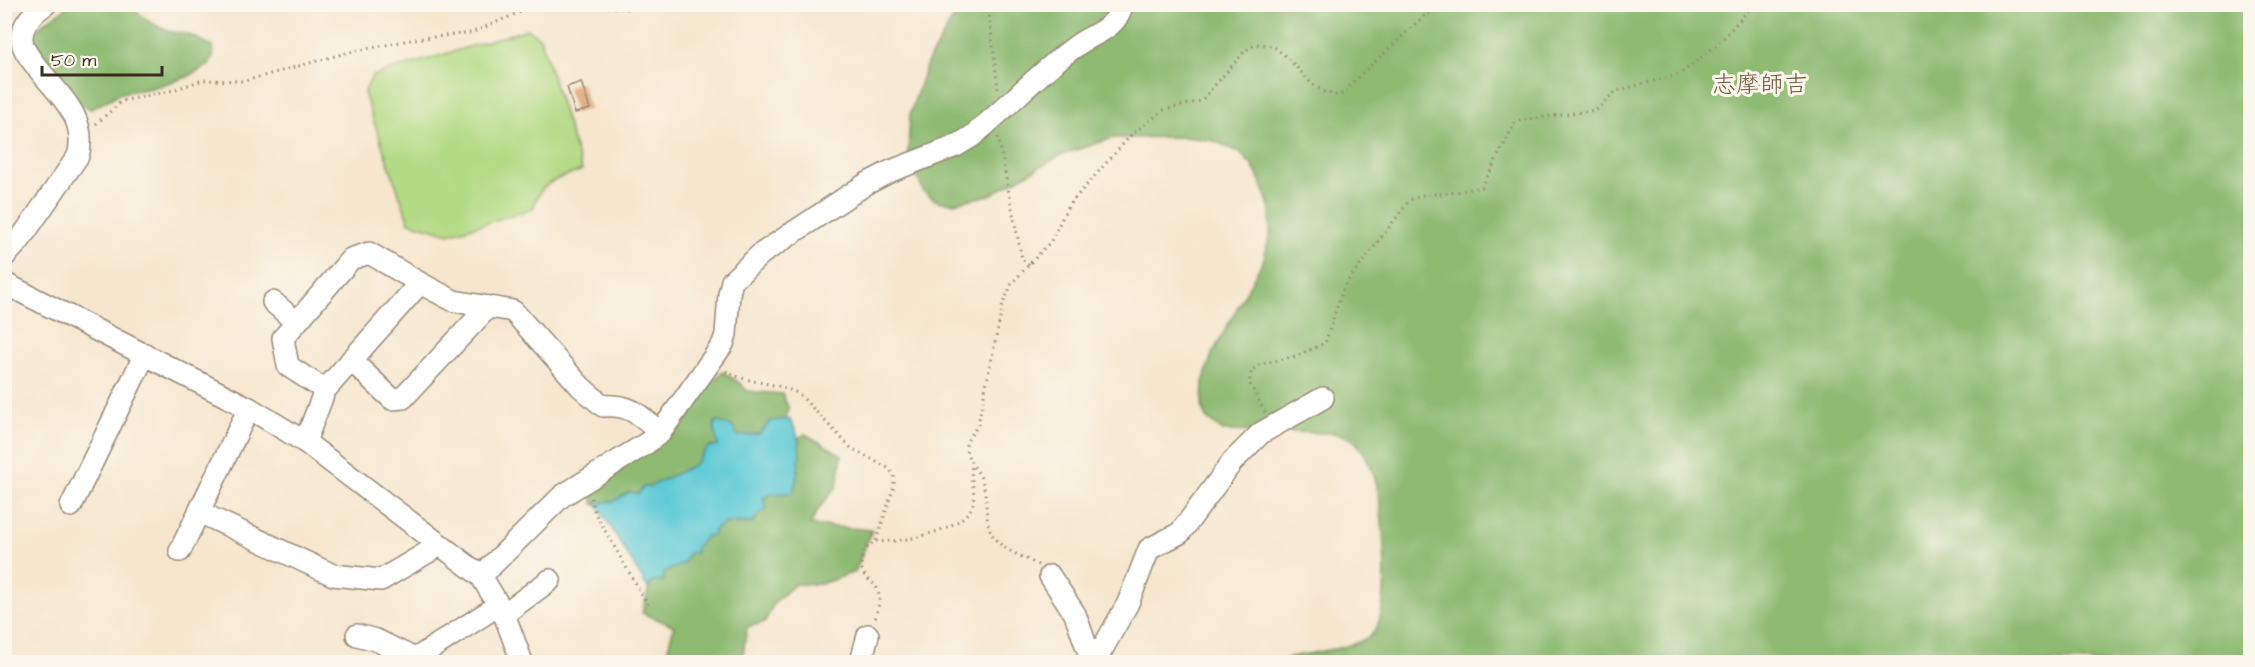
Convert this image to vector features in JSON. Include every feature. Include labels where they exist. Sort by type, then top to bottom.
[{"type":"street","points":[[4,257],[19,240],[78,156],[82,141],[67,102],[24,48],[22,30],[33,13],[46,4]]},
{"type":"street","points":[[481,576],[562,496],[660,433],[723,344],[732,280],[761,254],[866,184],[891,171],[956,146],[999,113],[1076,45],[1107,28],[1121,12],[1122,4]]},
{"type":"street","points":[[325,390],[288,366],[283,338],[351,259],[369,253],[454,301],[513,311],[581,387],[603,406],[620,405],[634,410],[660,433]]},
{"type":"street","points":[[4,283],[249,408],[305,442],[481,576],[501,609],[522,663]]},
{"type":"street","points":[[305,442],[325,390],[420,283]]},
{"type":"street","points":[[273,302],[296,322]]},
{"type":"street","points":[[351,360],[392,399],[403,398],[488,307]]},
{"type":"street","points":[[71,506],[145,354]]},
{"type":"street","points":[[1094,663],[1128,603],[1149,549],[1179,533],[1233,461],[1261,433],[1323,398]]},
{"type":"street","points":[[180,551],[249,408]]},
{"type":"street","points":[[199,512],[333,575],[381,580],[440,545]]},
{"type":"street","points":[[1050,576],[1075,614],[1094,663]]},
{"type":"street","points":[[357,635],[376,640],[416,659],[550,580]]},
{"type":"street","points":[[861,663],[868,635]]},
{"type":"path","points":[[82,141],[97,123],[122,102],[167,92],[203,80],[244,81],[346,53],[415,39],[471,33],[539,4]]},
{"type":"path","points":[[584,4],[625,9],[662,4]]},
{"type":"path","points":[[988,4],[999,113],[1022,259],[1029,265]]},
{"type":"path","points":[[1050,576],[1041,566],[998,542],[990,530],[980,477],[972,465],[966,447],[967,440],[978,424],[1003,304],[1012,283],[1052,241],[1068,206],[1132,134],[1164,110],[1201,101],[1246,50],[1256,44],[1273,46],[1288,58],[1312,84],[1324,92],[1334,95],[1343,94],[1424,16],[1452,4]]},
{"type":"path","points":[[1273,427],[1249,382],[1252,370],[1262,364],[1296,356],[1325,343],[1344,286],[1410,200],[1423,195],[1451,194],[1482,187],[1516,121],[1596,110],[1616,91],[1680,74],[1718,44],[1754,4]]},
{"type":"path","points":[[711,362],[733,375],[791,390],[800,395],[851,448],[888,468],[894,475],[894,486],[876,541]]},
{"type":"path","points":[[868,635],[874,622],[879,594],[876,585],[864,576],[861,554],[868,545],[876,541],[888,543],[906,540],[950,526],[967,515],[973,504],[974,490],[970,472],[972,465]]},
{"type":"path","points":[[586,481],[595,513],[648,605]]},
{"type":"green space","points":[[70,5],[128,5],[151,23],[168,31],[190,35],[213,47],[213,57],[209,65],[187,77],[152,88],[121,93],[91,109],[74,98],[57,78],[34,35],[41,25]]},
{"type":"green space","points":[[961,5],[2250,5],[2250,662],[1280,662],[1290,657],[1357,643],[1373,633],[1383,602],[1385,557],[1381,511],[1375,478],[1366,456],[1356,442],[1334,433],[1223,431],[1206,418],[1202,406],[1203,383],[1212,354],[1264,259],[1270,234],[1270,211],[1264,189],[1252,165],[1240,153],[1215,141],[1185,137],[1113,138],[1061,155],[990,195],[953,203],[937,201],[923,191],[908,154],[910,114],[927,63]]},
{"type":"green space","points":[[528,29],[540,38],[582,170],[550,182],[540,192],[533,209],[449,234],[409,222],[364,93],[372,76]]},
{"type":"green space","points":[[723,372],[740,383],[747,391],[782,394],[788,407],[788,413],[781,425],[719,450],[669,484],[605,508],[593,504],[594,493],[601,482],[623,463],[673,434],[687,419],[709,386]]},
{"type":"green space","points":[[805,434],[842,455],[837,486],[820,507],[810,525],[872,530],[855,572],[821,584],[795,584],[774,603],[765,622],[747,627],[742,662],[666,662],[674,626],[642,613],[653,574],[790,443]]},
{"type":"water","points":[[789,419],[798,436],[800,455],[793,493],[772,494],[763,498],[767,509],[758,515],[753,523],[726,523],[714,530],[714,535],[707,536],[696,547],[696,553],[689,553],[684,563],[664,573],[663,581],[652,582],[648,588],[596,503],[614,501],[629,492],[638,494],[643,487],[651,486],[694,465],[708,447],[718,446],[714,427],[716,421],[733,427],[738,436],[759,434],[771,421]]},
{"type":"building","points":[[581,82],[590,109],[575,113],[567,87]]},
{"type":"district","name":"志摩師吉","points":[[1760,85]]}]
